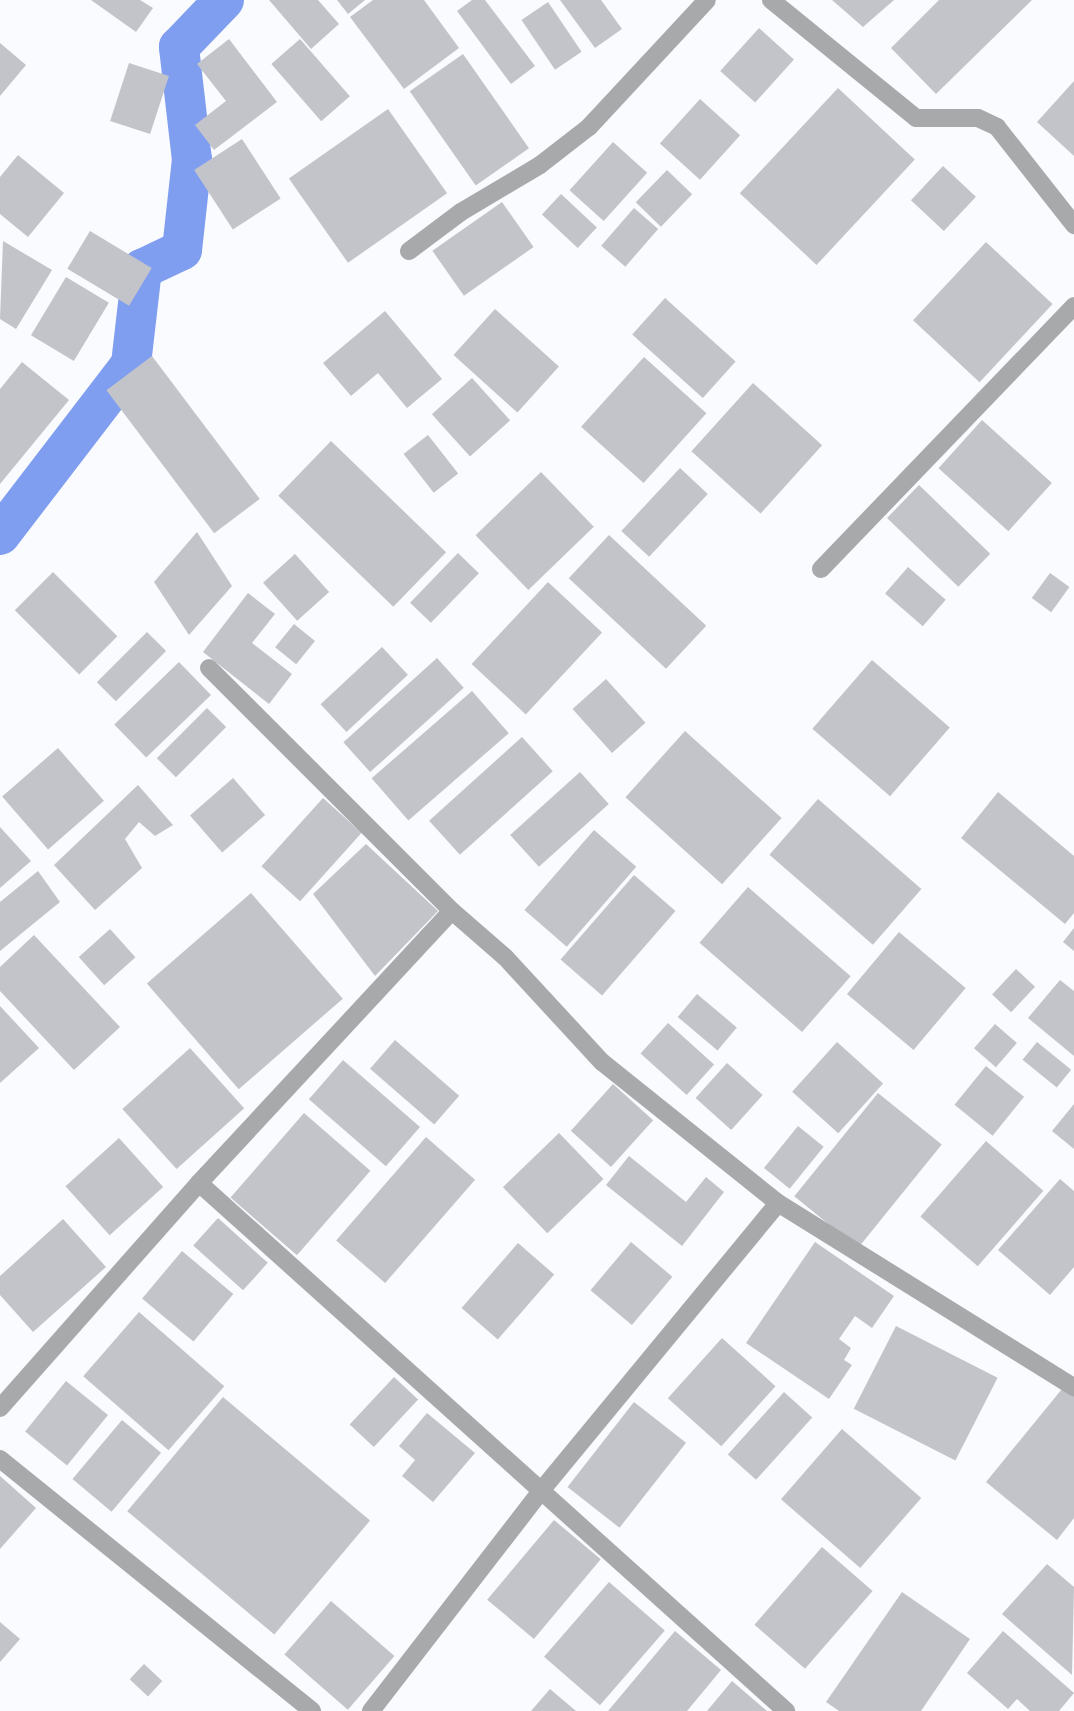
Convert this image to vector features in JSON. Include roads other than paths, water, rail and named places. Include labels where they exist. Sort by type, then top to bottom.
[{"type":"street","points":[[409,251],[461,212],[540,165],[589,127],[707,0]]},
{"type":"street","points":[[771,0],[916,118],[978,118],[998,127],[1074,225]]},
{"type":"street","points":[[821,569],[1074,306]]},
{"type":"street","points":[[209,668],[452,911],[505,957],[602,1062],[778,1203],[1074,1387]]},
{"type":"street","points":[[0,1408],[199,1183],[452,911]]},
{"type":"street","points":[[199,1183],[786,1711]]},
{"type":"street","points":[[371,1711],[540,1492],[778,1203]]},
{"type":"street","points":[[0,1459],[312,1711]]},
{"type":"waterway","points":[[0,535],[131,364],[142,269],[182,250],[192,160],[179,47],[224,0]]}]
